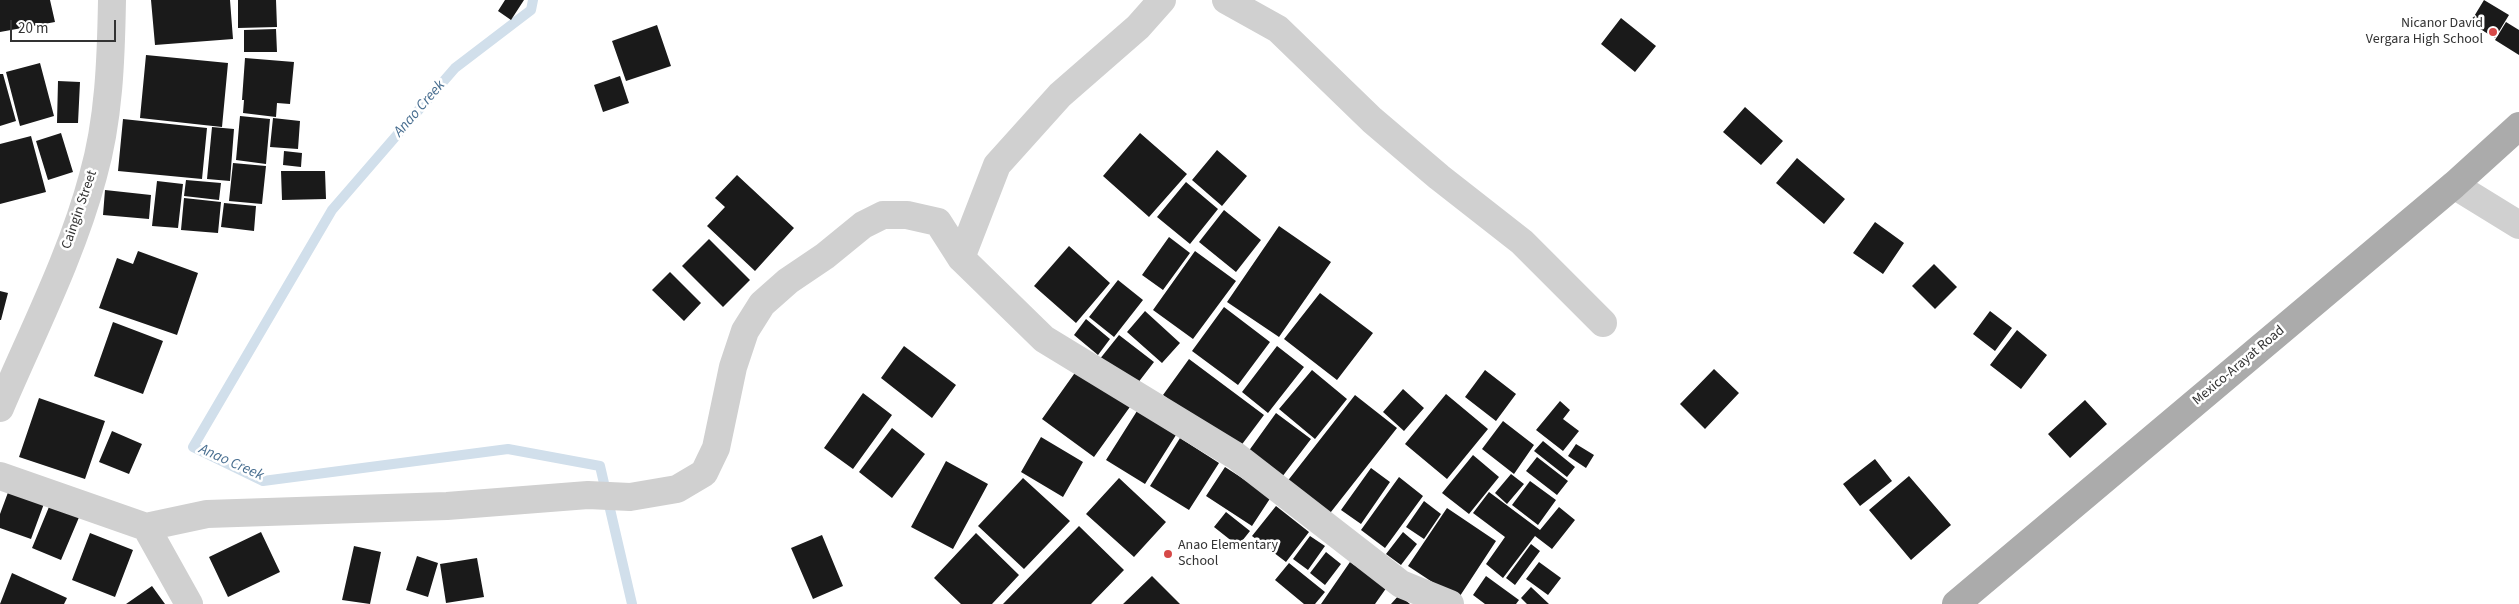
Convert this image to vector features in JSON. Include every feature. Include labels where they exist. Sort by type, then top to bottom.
[{"type":"main road","name":"Mexico-Arayat Road","points":[[1956,604],[2454,185],[2519,126]]},
{"type":"street","name":"Caingin Street","points":[[0,408],[75,231],[93,177],[104,128],[112,0]]},
{"type":"street","points":[[960,258],[997,165],[1060,95],[1138,27],[1162,0]]},
{"type":"street","points":[[1226,0],[1278,29],[1372,120],[1439,177],[1522,242],[1603,323]]},
{"type":"street","points":[[2454,185],[2519,225]]},
{"type":"street","points":[[0,476],[146,527],[207,514],[447,506],[588,495],[630,497],[678,489],[704,473],[716,448],[733,367],[745,331],[762,304],[788,281],[825,256],[863,225],[883,215],[907,216],[938,222],[960,258],[1044,339],[1236,456],[1401,584],[1450,604]]},
{"type":"street","points":[[146,527],[189,604]]},
{"type":"building","points":[[0,0],[50,0],[55,22],[0,32]]},
{"type":"building","points":[[151,0],[230,0],[233,39],[155,45]]},
{"type":"building","points":[[238,0],[276,0],[277,27],[238,28]]},
{"type":"building","points":[[505,0],[524,0],[511,20],[498,11]]},
{"type":"building","points":[[2484,0],[2509,15],[2495,38],[2470,23]]},
{"type":"building","points":[[1621,18],[1656,46],[1635,72],[1601,44]]},
{"type":"building","points":[[2506,22],[2519,30],[2519,55],[2495,40]]},
{"type":"building","points":[[657,25],[671,66],[626,81],[612,41]]},
{"type":"building","points":[[276,29],[277,52],[244,52],[244,30]]},
{"type":"building","points":[[146,55],[228,63],[222,127],[140,118]]},
{"type":"building","points":[[245,58],[294,62],[290,104],[277,103],[276,117],[243,113]]},
{"type":"building","points":[[40,63],[54,116],[20,126],[6,72]]},
{"type":"building","points":[[0,74],[3,74],[16,121],[0,126]]},
{"type":"building","points":[[620,76],[629,103],[603,112],[594,85]]},
{"type":"building","points":[[58,81],[80,82],[78,123],[57,123]]},
{"type":"building","points":[[1745,107],[1783,141],[1761,165],[1723,132]]},
{"type":"building","points":[[240,116],[270,119],[266,164],[236,160]]},
{"type":"building","points":[[273,118],[300,121],[298,149],[270,147]]},
{"type":"building","points":[[123,119],[207,128],[202,179],[118,171]]},
{"type":"building","points":[[212,127],[234,129],[230,181],[207,179]]},
{"type":"building","points":[[61,133],[73,172],[48,180],[36,141]]},
{"type":"building","points":[[1140,133],[1187,174],[1149,217],[1103,176]]},
{"type":"building","points":[[31,136],[46,192],[0,204],[0,144]]},
{"type":"building","points":[[1217,150],[1247,176],[1222,206],[1192,180]]},
{"type":"building","points":[[284,151],[302,153],[301,167],[283,165]]},
{"type":"building","points":[[1797,158],[1845,199],[1824,224],[1776,183]]},
{"type":"building","points":[[233,163],[266,166],[262,204],[229,201]]},
{"type":"building","points":[[281,171],[325,171],[326,199],[282,200]]},
{"type":"building","points":[[737,175],[794,228],[755,271],[707,226],[725,207],[715,198]]},
{"type":"building","points":[[186,180],[221,183],[219,200],[184,196]]},
{"type":"building","points":[[157,181],[183,184],[178,228],[152,226]]},
{"type":"building","points":[[1186,182],[1218,209],[1190,244],[1157,217]]},
{"type":"building","points":[[105,190],[151,195],[149,219],[103,215]]},
{"type":"building","points":[[184,198],[221,202],[218,233],[181,230]]},
{"type":"building","points":[[224,203],[256,206],[254,231],[221,227]]},
{"type":"building","points":[[1224,210],[1261,240],[1236,272],[1199,242]]},
{"type":"building","points":[[1875,222],[1904,243],[1883,274],[1853,253]]},
{"type":"building","points":[[1279,226],[1331,262],[1279,337],[1227,302]]},
{"type":"building","points":[[1169,237],[1190,253],[1163,290],[1142,275]]},
{"type":"building","points":[[709,239],[750,280],[723,307],[682,266]]},
{"type":"building","points":[[1069,246],[1110,283],[1076,323],[1034,286]]},
{"type":"building","points":[[138,251],[198,273],[177,335],[99,308],[117,258],[133,264]]},
{"type":"building","points":[[1195,251],[1236,281],[1193,339],[1153,310]]},
{"type":"building","points":[[1934,264],[1957,287],[1935,309],[1912,286]]},
{"type":"building","points":[[670,272],[701,303],[684,321],[652,290]]},
{"type":"building","points":[[1118,280],[1143,300],[1114,337],[1089,317]]},
{"type":"building","points":[[0,291],[8,293],[1,320],[0,320]]},
{"type":"building","points":[[1320,293],[1373,333],[1337,380],[1284,339]]},
{"type":"building","points":[[1224,307],[1270,342],[1238,385],[1192,351]]},
{"type":"building","points":[[1145,311],[1180,343],[1162,363],[1127,332]]},
{"type":"building","points":[[1990,311],[2012,328],[1995,351],[1973,334]]},
{"type":"building","points":[[1086,319],[1110,339],[1098,355],[1074,335]]},
{"type":"building","points":[[113,322],[163,341],[143,394],[94,376]]},
{"type":"building","points":[[2017,330],[2047,355],[2021,389],[1990,365]]},
{"type":"building","points":[[1119,335],[1154,362],[1134,388],[1099,360]]},
{"type":"building","points":[[904,346],[956,385],[932,418],[881,378]]},
{"type":"building","points":[[1277,346],[1304,367],[1268,413],[1242,392]]},
{"type":"building","points":[[1189,359],[1264,415],[1237,451],[1163,395]]},
{"type":"building","points":[[1079,367],[1132,404],[1094,457],[1042,419]]},
{"type":"building","points":[[1714,369],[1739,393],[1705,429],[1680,404]]},
{"type":"building","points":[[1312,370],[1347,399],[1315,439],[1279,409]]},
{"type":"building","points":[[1485,370],[1516,394],[1496,421],[1465,397]]},
{"type":"building","points":[[1403,389],[1424,408],[1404,431],[1383,412]]},
{"type":"building","points":[[863,393],[892,415],[853,469],[824,448]]},
{"type":"building","points":[[1446,394],[1488,429],[1447,479],[1405,444]]},
{"type":"building","points":[[1355,395],[1397,428],[1327,517],[1286,483]]},
{"type":"building","points":[[39,398],[105,421],[85,479],[19,457]]},
{"type":"building","points":[[2085,400],[2107,424],[2070,458],[2048,434]]},
{"type":"building","points":[[1560,401],[1570,410],[1563,419],[1579,431],[1563,451],[1536,430]]},
{"type":"building","points":[[1137,411],[1176,435],[1145,484],[1106,460]]},
{"type":"building","points":[[1276,413],[1311,439],[1282,477],[1248,452]]},
{"type":"building","points":[[1503,421],[1534,445],[1514,474],[1482,449]]},
{"type":"building","points":[[892,428],[925,454],[892,498],[859,472]]},
{"type":"building","points":[[112,431],[142,444],[129,474],[99,462]]},
{"type":"building","points":[[1041,437],[1083,462],[1063,497],[1021,472]]},
{"type":"building","points":[[1180,438],[1219,463],[1189,510],[1150,486]]},
{"type":"building","points":[[1543,441],[1575,467],[1567,477],[1534,451]]},
{"type":"building","points":[[1576,444],[1594,455],[1586,468],[1568,456]]},
{"type":"building","points":[[1473,455],[1499,477],[1469,514],[1442,493]]},
{"type":"building","points":[[1537,457],[1568,481],[1557,495],[1526,471]]},
{"type":"building","points":[[1875,459],[1892,481],[1860,506],[1843,484]]},
{"type":"building","points":[[946,461],[988,484],[953,549],[911,527]]},
{"type":"building","points":[[1225,467],[1271,497],[1252,526],[1206,496]]},
{"type":"building","points":[[1371,468],[1390,482],[1361,524],[1341,510]]},
{"type":"building","points":[[1511,474],[1524,484],[1507,504],[1495,493]]},
{"type":"building","points":[[1909,476],[1951,525],[1911,560],[1869,510]]},
{"type":"building","points":[[1399,477],[1423,496],[1385,548],[1361,530]]},
{"type":"building","points":[[1023,478],[1070,521],[1024,569],[978,526]]},
{"type":"building","points":[[1119,478],[1166,522],[1134,557],[1086,514]]},
{"type":"building","points":[[1530,481],[1556,500],[1538,525],[1512,505]]},
{"type":"building","points":[[10,487],[45,501],[31,539],[0,528],[0,514]]},
{"type":"building","points":[[1489,492],[1540,530],[1559,507],[1575,520],[1552,549],[1535,536],[1503,578],[1486,564],[1505,537],[1473,513]]},
{"type":"building","points":[[1424,501],[1441,514],[1424,539],[1406,527]]},
{"type":"building","points":[[51,502],[80,515],[61,560],[32,548]]},
{"type":"building","points":[[1276,506],[1309,532],[1286,562],[1252,536]]},
{"type":"building","points":[[1447,508],[1496,541],[1458,599],[1408,566]]},
{"type":"building","points":[[1226,512],[1250,531],[1238,546],[1214,527]]},
{"type":"building","points":[[1079,526],[1124,570],[1091,604],[1003,604]]},
{"type":"building","points":[[261,532],[280,572],[228,597],[209,557]]},
{"type":"building","points":[[1403,532],[1417,544],[1401,565],[1386,554]]},
{"type":"building","points":[[90,533],[133,550],[115,597],[72,580]]},
{"type":"building","points":[[976,533],[1019,575],[992,604],[961,604],[934,578]]},
{"type":"building","points":[[822,535],[843,586],[813,599],[791,548]]},
{"type":"building","points":[[1310,536],[1325,546],[1308,570],[1293,559]]},
{"type":"building","points":[[1531,544],[1540,551],[1515,585],[1506,578]]},
{"type":"building","points":[[354,546],[381,552],[370,604],[342,600]]},
{"type":"building","points":[[1326,552],[1341,564],[1325,585],[1310,573]]},
{"type":"building","points":[[417,556],[438,563],[428,597],[406,590]]},
{"type":"building","points":[[477,558],[484,597],[446,603],[440,564]]},
{"type":"building","points":[[1350,562],[1387,587],[1375,604],[1321,604]]},
{"type":"building","points":[[1539,562],[1561,578],[1548,595],[1526,579]]},
{"type":"building","points":[[1289,563],[1325,592],[1315,604],[1304,604],[1275,580]]},
{"type":"building","points":[[12,573],[67,598],[64,604],[0,604]]},
{"type":"building","points":[[1152,576],[1180,604],[1123,604]]},
{"type":"building","points":[[1486,576],[1519,600],[1516,604],[1485,604],[1473,595]]},
{"type":"building","points":[[152,586],[165,604],[126,604]]},
{"type":"building","points":[[1531,587],[1549,604],[1527,604],[1521,598]]},
{"type":"building","points":[[1399,595],[1410,604],[1391,604]]},
{"type":"waterway","name":"Anao Creek","points":[[533,0],[531,10],[455,68],[332,210],[193,447],[263,481],[508,449],[600,466],[632,604]]},
{"type":"place","name":"Nicanor David Vergara High School","points":[[2493,32]]},
{"type":"place","name":"Anao Elementary School","points":[[1168,554]]}]
